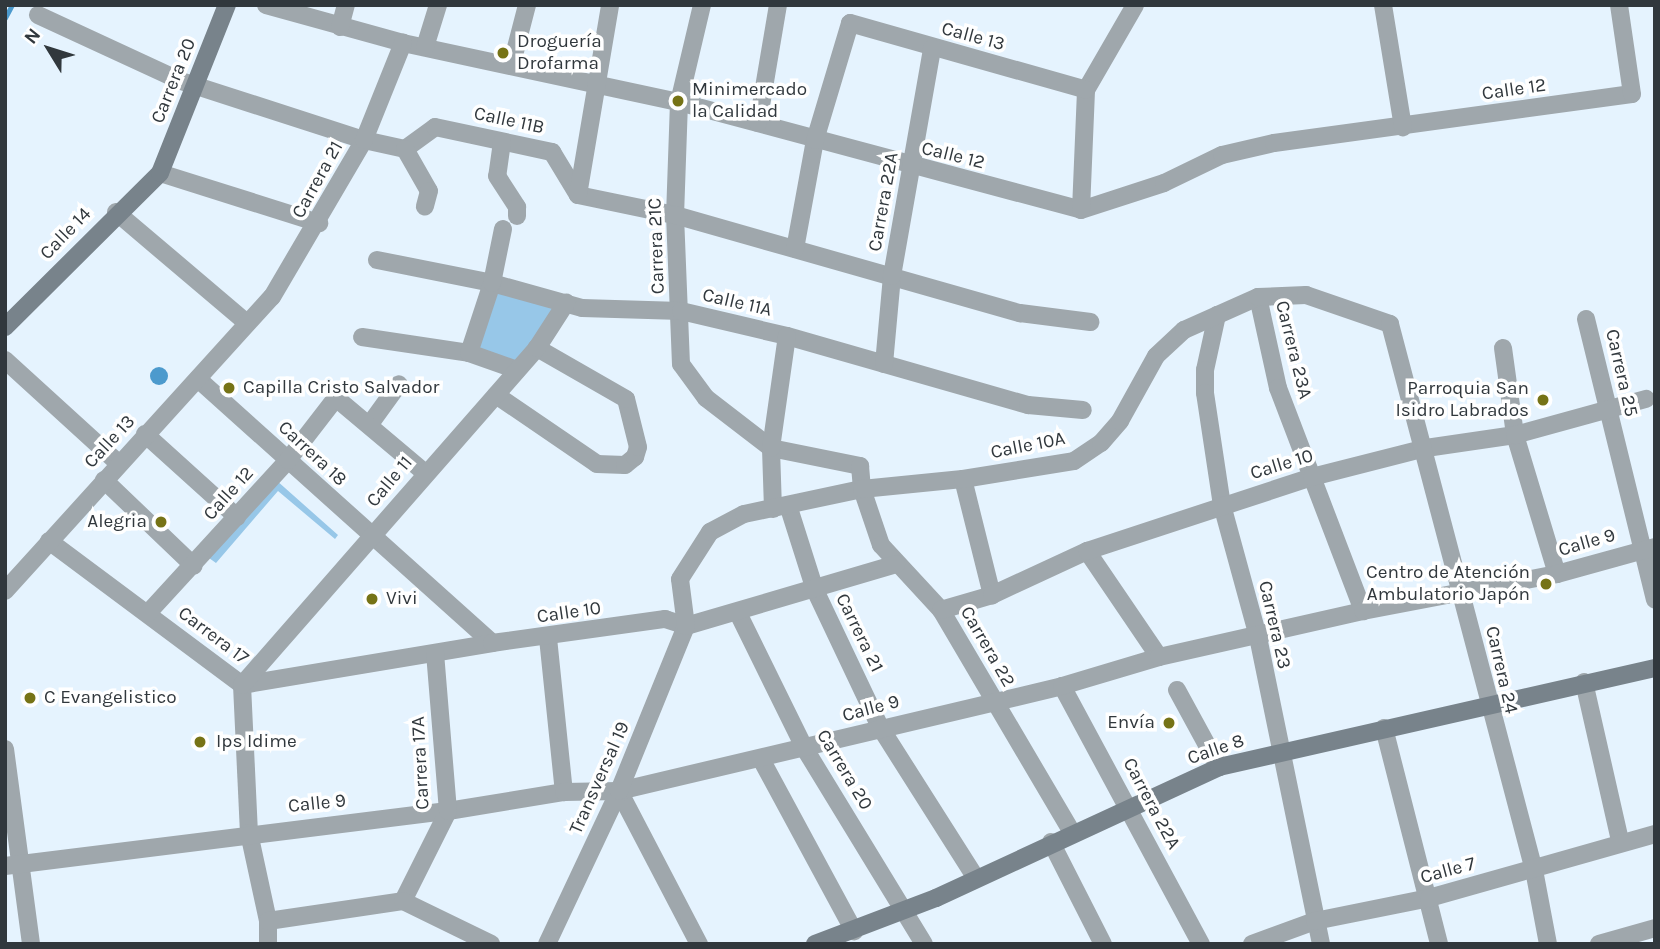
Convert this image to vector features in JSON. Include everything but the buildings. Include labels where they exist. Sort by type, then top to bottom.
[{"type":"street","name":"Carrera 20","points":[[160,173],[227,5]]},
{"type":"street","name":"Calle 12","points":[[266,5],[403,43],[512,63],[679,102],[911,167],[1081,210],[1164,183],[1222,155],[1274,144],[1632,94],[1619,5]]},
{"type":"street","points":[[340,27],[345,5]]},
{"type":"street","points":[[425,47],[438,5]]},
{"type":"street","points":[[512,63],[527,5]]},
{"type":"street","points":[[610,5],[578,195],[675,215],[1020,313],[1090,322]]},
{"type":"street","name":"Carrera 21C","points":[[702,5],[679,102],[675,215],[681,311],[681,364],[689,380],[771,448]]},
{"type":"street","points":[[758,123],[778,5]]},
{"type":"street","points":[[1081,210],[1086,90],[1135,5]]},
{"type":"street","points":[[1384,5],[1403,127]]},
{"type":"street","points":[[38,15],[195,85],[364,141],[405,149],[429,191],[425,206]]},
{"type":"street","name":"Calle 13","points":[[815,140],[850,23],[1086,90]]},
{"type":"street","name":"Carrera 21","points":[[247,323],[272,298],[319,223],[364,141],[403,43]]},
{"type":"street","name":"Carrera 22A","points":[[884,364],[892,276],[932,48]]},
{"type":"street","name":"Calle 11B","points":[[405,149],[435,127],[552,152],[578,195]]},
{"type":"street","points":[[795,249],[815,140]]},
{"type":"street","points":[[502,142],[496,176],[517,207],[517,216]]},
{"type":"street","points":[[160,173],[319,223]]},
{"type":"street","name":"Calle 14","points":[[5,327],[116,212],[160,173]]},
{"type":"street","points":[[116,212],[247,323]]},
{"type":"street","points":[[470,353],[492,283],[503,229]]},
{"type":"street","name":"Calle 11A","points":[[377,260],[492,283],[582,308],[681,311],[787,336],[1028,405],[1083,410]]},
{"type":"street","name":"Calle 10A","points":[[686,626],[680,579],[710,532],[744,514],[862,489],[963,479],[1074,461],[1101,443],[1120,421],[1156,356],[1184,330],[1258,296],[1306,295],[1390,324]]},
{"type":"street","name":"Carrera 23A","points":[[1258,296],[1278,388],[1363,611]]},
{"type":"street","name":"Calle 11","points":[[242,685],[537,348],[566,303]]},
{"type":"street","name":"Carrera 23","points":[[1217,315],[1205,370],[1205,393],[1222,505],[1258,637],[1278,752],[1321,944]]},
{"type":"street","name":"Carrera 25","points":[[1586,319],[1608,410],[1648,548],[1655,600]]},
{"type":"street","name":"Calle 13","points":[[5,591],[247,323]]},
{"type":"street","name":"Carrera 24","points":[[1390,324],[1426,448],[1487,704],[1534,870],[1548,944]]},
{"type":"street","points":[[781,507],[771,448],[787,336]]},
{"type":"street","points":[[362,337],[470,353],[517,370]]},
{"type":"street","points":[[496,395],[597,464],[625,465],[635,457],[638,447],[626,400],[537,348]]},
{"type":"street","points":[[1503,348],[1515,435],[1556,574]]},
{"type":"street","points":[[5,360],[118,463]]},
{"type":"street","name":"Carrera 18","points":[[198,379],[371,538],[492,643]]},
{"type":"street","points":[[399,384],[370,424],[425,473]]},
{"type":"street","name":"Calle 12","points":[[148,613],[194,566],[288,460],[336,398],[370,424]]},
{"type":"street","name":"Calle 10","points":[[941,610],[992,595],[1087,551],[1312,477],[1426,448],[1515,435],[1646,399]]},
{"type":"street","points":[[145,434],[237,517]]},
{"type":"street","points":[[771,448],[860,466],[862,489]]},
{"type":"street","points":[[963,479],[992,595]]},
{"type":"street","points":[[104,480],[194,566]]},
{"type":"street","name":"Carrera 22","points":[[862,489],[881,545],[941,610],[1072,832]]},
{"type":"street","name":"Carrera 21","points":[[781,507],[815,590],[880,727],[976,878]]},
{"type":"street","name":"Carrera 17","points":[[49,541],[242,685],[249,833],[268,921],[268,944]]},
{"type":"street","name":"Calle 9","points":[[13,865],[249,833],[448,811],[564,792],[619,791],[761,760],[880,727],[1062,686],[1159,657],[1461,590],[1556,574],[1648,548]]},
{"type":"street","points":[[1087,551],[1159,657]]},
{"type":"street","name":"Calle 10","points":[[242,685],[492,643],[548,638],[665,620],[686,626],[738,613],[896,564]]},
{"type":"street","name":"Carrera 20","points":[[738,613],[805,749],[924,944]]},
{"type":"street","name":"Transversal 19","points":[[547,944],[619,791],[686,626]]},
{"type":"street","points":[[548,638],[564,792]]},
{"type":"street","name":"Carrera 17A","points":[[403,901],[448,811],[435,654]]},
{"type":"street","name":"Calle 8","points":[[815,944],[906,911],[1072,832],[1219,767],[1384,727],[1655,668]]},
{"type":"street","points":[[1584,682],[1620,841]]},
{"type":"street","name":"Carrera 22A","points":[[1062,686],[1201,944]]},
{"type":"street","points":[[1177,690],[1219,767]]},
{"type":"street","points":[[1384,727],[1439,944]]},
{"type":"street","points":[[5,750],[13,865],[31,944]]},
{"type":"street","points":[[761,760],[854,931]]},
{"type":"street","points":[[619,791],[699,944]]},
{"type":"street","name":"Calle 7","points":[[1252,944],[1315,921],[1429,898],[1534,870],[1620,841],[1655,834]]},
{"type":"street","points":[[1051,842],[1103,944]]},
{"type":"street","points":[[268,921],[403,901],[491,944]]},
{"type":"street","points":[[1599,944],[1655,928]]},
{"type":"shaded area","points":[[492,283],[566,303],[517,370],[469,353]]},
{"type":"shaded area","points":[[159,367],[165,370],[168,376],[165,382],[159,385],[153,382],[150,376],[153,370]]},
{"type":"shaded area","points":[[276,480],[338,535],[335,539],[278,491],[216,563],[209,558]]},
{"type":"waterway","points":[[5,18],[12,5]]},
{"type":"place","name":"Droguería Drofarma","points":[[503,53]]},
{"type":"place","name":"Minimercado la Calidad","points":[[678,101]]},
{"type":"place","name":"Capilla Cristo Salvador","points":[[229,388]]},
{"type":"place","name":"Parroquia San Isidro Labrados","points":[[1543,400]]},
{"type":"place","name":"Alegria","points":[[161,522]]},
{"type":"place","name":"Centro de Atención Ambulatorio Japón","points":[[1546,584]]},
{"type":"place","name":"Vivi","points":[[372,599]]},
{"type":"place","name":"C Evangelistico","points":[[30,698]]},
{"type":"place","name":"Envía","points":[[1169,723]]},
{"type":"place","name":"Ips Idime","points":[[200,742]]}]
